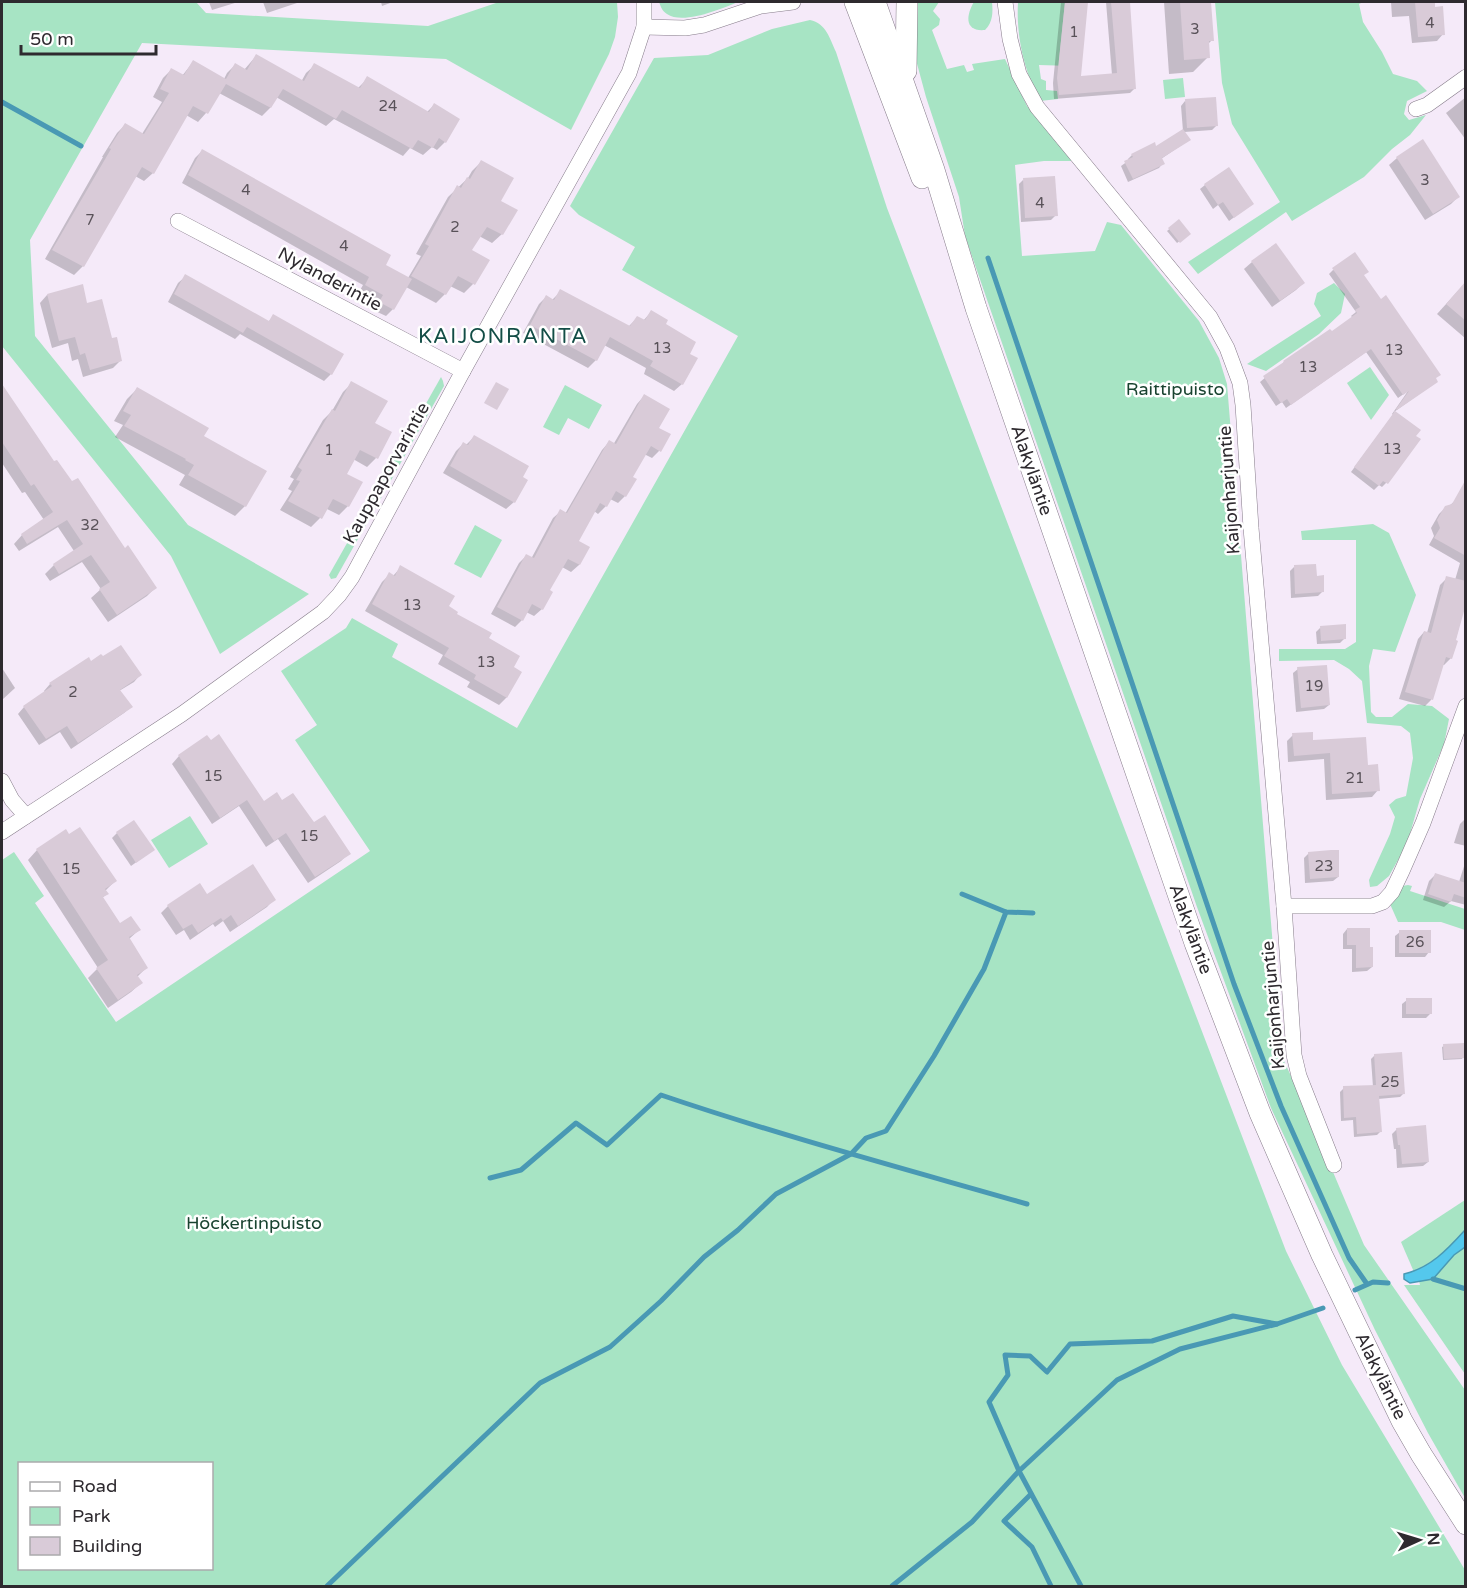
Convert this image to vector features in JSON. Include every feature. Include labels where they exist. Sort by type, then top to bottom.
[{"type":"main road","name":"Alakyläntie","points":[[855,2],[921,175],[976,309]]},
{"type":"main road","name":"Alakyläntie","points":[[875,2],[934,170],[976,309],[1195,943],[1260,1113],[1322,1255],[1402,1421],[1466,1524]]},
{"type":"main road","points":[[906,90],[907,2]]},
{"type":"street","name":"Kauppaporvarintie","points":[[2,832],[182,714],[323,612],[339,595],[352,576],[629,73],[644,27],[644,2]]},
{"type":"street","points":[[644,27],[704,26],[764,4],[793,2]]},
{"type":"street","name":"Kaijonharjuntie","points":[[1005,2],[1010,39],[1019,74],[1036,106],[1210,317],[1227,348],[1240,383],[1284,906],[1294,1055],[1299,1076],[1334,1164]]},
{"type":"street","points":[[1416,109],[1427,105],[1466,77]]},
{"type":"street","name":"Nylanderintie","points":[[178,221],[463,371]]},
{"type":"street","points":[[1284,906],[1372,906],[1383,902],[1392,892],[1423,823],[1466,705]]},
{"type":"street","points":[[2,781],[12,800],[26,816]]},
{"type":"green space","points":[[2,2],[196,2],[206,13],[428,26],[499,2],[617,2],[618,17],[615,37],[609,54],[571,130],[446,59],[142,43],[30,240],[35,336],[188,525],[309,594],[220,654],[171,556],[2,346]]},
{"type":"green space","points":[[659,2],[738,2],[702,15],[682,18],[667,14]]},
{"type":"green space","name":"Raittipuisto","points":[[916,2],[939,2],[933,11],[940,19],[939,25],[932,30],[947,69],[964,65],[967,72],[974,70],[972,64],[1005,59],[1027,106],[1074,161],[1044,161],[1015,165],[1022,256],[1095,251],[1107,222],[1121,225],[1199,321],[1219,358],[1227,384],[1282,1057],[1364,1245],[1465,1390],[1465,1498],[1428,1433],[1375,1330],[1271,1108],[1197,907],[965,236],[959,197],[916,60]]},
{"type":"green space","points":[[974,2],[992,2],[992,17],[985,30],[978,30],[970,25],[968,17]]},
{"type":"green space","points":[[1018,2],[1065,2],[1059,61],[1072,66],[1039,65],[1041,79],[1046,81],[1046,90],[1057,91],[1058,99],[1040,101],[1034,90],[1025,65],[1020,40]]},
{"type":"green space","points":[[1215,2],[1363,2],[1359,4],[1363,22],[1393,74],[1417,81],[1427,91],[1407,101],[1404,114],[1409,120],[1426,115],[1410,135],[1364,177],[1292,221],[1286,212],[1198,274],[1188,262],[1280,202],[1232,124],[1222,83]]},
{"type":"green space","name":"Höckertinpuisto","points":[[810,20],[824,28],[832,42],[887,208],[1286,1251],[1342,1365],[1465,1570],[1465,1586],[2,1586],[2,860],[14,852],[44,896],[35,903],[116,1022],[370,851],[295,740],[317,725],[281,671],[346,628],[352,618],[398,644],[392,657],[517,728],[738,336],[622,270],[635,247],[579,215],[570,206],[654,58],[708,55],[772,29]]},
{"type":"green space","points":[[1183,78],[1185,97],[1165,99],[1163,80]]},
{"type":"green space","points":[[1334,283],[1345,294],[1341,313],[1319,334],[1266,371],[1247,364],[1321,316],[1314,304],[1317,293]]},
{"type":"green space","points":[[1370,367],[1389,395],[1371,420],[1347,383]]},
{"type":"green space","points":[[441,377],[444,386],[336,578],[331,579],[329,575]]},
{"type":"green space","points":[[565,385],[602,405],[589,429],[568,418],[559,435],[543,427]]},
{"type":"green space","points":[[1373,524],[1389,533],[1416,595],[1395,652],[1373,649],[1369,666],[1371,712],[1376,717],[1392,717],[1408,704],[1432,706],[1449,719],[1444,744],[1420,799],[1407,844],[1389,876],[1377,886],[1370,887],[1369,880],[1390,834],[1395,817],[1389,805],[1396,799],[1406,796],[1413,758],[1410,733],[1401,726],[1367,723],[1362,681],[1349,669],[1334,660],[1279,661],[1279,649],[1345,649],[1356,642],[1356,540],[1302,540],[1301,531]]},
{"type":"green space","points":[[475,525],[502,540],[481,578],[454,564]]},
{"type":"green space","points":[[190,816],[208,844],[169,868],[151,840]]},
{"type":"green space","points":[[1402,886],[1412,886],[1410,891],[1465,909],[1465,930],[1441,922],[1398,922],[1390,904]]},
{"type":"green space","points":[[1465,1200],[1465,1230],[1442,1255],[1414,1272],[1401,1242]]},
{"type":"green space","points":[[1465,1247],[1465,1374],[1404,1285],[1420,1285],[1419,1281],[1433,1279],[1454,1255]]},
{"type":"water","points":[[1465,1230],[1465,1247],[1454,1255],[1433,1279],[1410,1283],[1404,1279],[1404,1274],[1438,1257]]},
{"type":"building","points":[[1065,2],[1088,2],[1081,76],[1117,73],[1111,2],[1130,2],[1136,89],[1059,95],[1057,78]]},
{"type":"building","points":[[1180,2],[1211,2],[1214,41],[1209,41],[1210,58],[1184,60]]},
{"type":"building","points":[[1415,2],[1435,2],[1435,7],[1443,6],[1445,35],[1418,37]]},
{"type":"building","points":[[256,54],[304,81],[314,63],[360,88],[367,76],[429,112],[434,103],[460,119],[446,143],[439,138],[433,148],[418,140],[412,149],[342,110],[336,119],[283,89],[271,108],[226,84],[208,114],[193,106],[154,174],[142,167],[84,267],[52,250],[125,123],[144,134],[169,93],[160,89],[171,68],[184,75],[193,60],[226,79],[235,63],[247,70]]},
{"type":"building","points":[[1216,97],[1218,126],[1187,128],[1185,99]]},
{"type":"building","points":[[1183,129],[1191,140],[1162,158],[1165,164],[1133,179],[1124,161],[1133,157],[1131,154],[1155,142],[1156,146]]},
{"type":"building","points":[[1423,139],[1460,197],[1433,214],[1396,157]]},
{"type":"building","points":[[202,149],[391,255],[386,265],[412,279],[394,310],[379,302],[383,295],[365,285],[369,277],[188,175]]},
{"type":"building","points":[[481,160],[514,178],[501,201],[518,210],[503,235],[487,227],[472,250],[490,260],[475,285],[458,276],[446,295],[411,276],[429,246],[425,244],[457,185],[461,188],[467,177],[470,179]]},
{"type":"building","points":[[1229,167],[1254,204],[1234,218],[1223,202],[1218,205],[1204,184]]},
{"type":"building","points":[[1055,176],[1058,216],[1025,218],[1023,178]]},
{"type":"building","points":[[1179,219],[1191,234],[1180,243],[1168,228]]},
{"type":"building","points":[[1276,243],[1305,283],[1280,301],[1251,261]]},
{"type":"building","points":[[1355,252],[1369,272],[1364,275],[1381,299],[1386,295],[1441,375],[1436,378],[1438,382],[1397,410],[1409,391],[1403,395],[1371,349],[1291,405],[1287,399],[1281,403],[1263,376],[1330,329],[1332,331],[1357,313],[1355,310],[1360,307],[1332,268]]},
{"type":"building","points":[[185,274],[269,321],[273,314],[344,354],[332,375],[247,327],[243,333],[174,294]]},
{"type":"building","points":[[1466,281],[1466,321],[1446,304]]},
{"type":"building","points":[[83,284],[87,303],[102,299],[112,338],[117,337],[122,361],[90,370],[85,353],[80,355],[75,337],[59,341],[47,294]]},
{"type":"building","points":[[560,289],[630,326],[637,316],[645,320],[651,310],[668,320],[666,324],[696,342],[690,354],[698,358],[683,385],[650,366],[653,361],[610,337],[597,361],[530,325],[546,295],[554,300]]},
{"type":"building","points":[[351,381],[388,401],[375,423],[392,432],[378,459],[360,450],[347,474],[363,482],[349,507],[333,499],[322,519],[288,501],[300,481],[296,480],[302,470],[298,467],[332,409],[335,411]]},
{"type":"building","points":[[496,382],[509,389],[497,410],[484,403]]},
{"type":"building","points":[[2,384],[54,461],[57,460],[72,481],[78,478],[125,548],[128,545],[157,588],[117,615],[99,589],[110,582],[91,555],[59,574],[53,564],[83,544],[67,520],[27,544],[21,534],[53,512],[34,484],[31,486],[2,442]]},
{"type":"building","points":[[137,387],[209,428],[204,436],[267,471],[246,507],[188,475],[194,465],[186,459],[124,426],[131,415],[123,411]]},
{"type":"building","points":[[644,394],[670,409],[659,428],[671,434],[661,452],[651,446],[633,477],[637,479],[626,497],[616,491],[607,507],[600,503],[579,541],[590,547],[580,565],[568,559],[550,590],[553,592],[543,610],[532,604],[523,621],[497,607],[526,554],[534,558],[560,509],[567,513],[609,440],[616,444]]},
{"type":"building","points":[[1395,411],[1421,430],[1416,436],[1421,439],[1388,484],[1383,481],[1379,486],[1354,467]]},
{"type":"building","points":[[474,435],[529,466],[523,477],[528,480],[515,503],[450,466],[463,442],[468,445]]},
{"type":"building","points":[[1466,479],[1466,556],[1434,538],[1440,528],[1437,520],[1445,506],[1452,504]]},
{"type":"building","points":[[1316,564],[1317,576],[1324,575],[1324,592],[1295,594],[1294,565]]},
{"type":"building","points":[[400,565],[455,596],[449,606],[458,612],[457,614],[492,633],[489,638],[520,656],[514,667],[522,672],[507,698],[474,679],[476,675],[444,656],[449,648],[372,604],[389,572],[395,576]]},
{"type":"building","points":[[1446,576],[1466,581],[1466,604],[1452,659],[1446,657],[1433,700],[1405,692],[1424,631],[1431,633]]},
{"type":"building","points":[[1346,624],[1346,639],[1321,641],[1320,626]]},
{"type":"building","points":[[121,645],[142,675],[120,690],[133,707],[78,743],[67,726],[46,739],[23,706],[52,686],[49,683],[89,657],[91,661]]},
{"type":"building","points":[[1327,665],[1330,705],[1301,708],[1297,667]]},
{"type":"building","points":[[1313,732],[1313,740],[1366,737],[1368,765],[1378,764],[1380,791],[1332,794],[1330,753],[1294,756],[1292,733]]},
{"type":"building","points":[[219,734],[264,801],[277,792],[282,800],[293,793],[314,822],[325,815],[351,854],[315,877],[286,833],[274,841],[247,800],[220,818],[178,755],[207,735],[211,740]]},
{"type":"building","points":[[134,820],[155,850],[136,863],[116,832]]},
{"type":"building","points":[[80,827],[117,881],[105,889],[109,894],[103,897],[120,923],[131,916],[141,930],[129,937],[148,968],[137,975],[143,983],[118,1000],[96,968],[108,960],[36,849],[66,829],[69,834]]},
{"type":"building","points":[[1339,850],[1339,877],[1310,879],[1308,852]]},
{"type":"building","points":[[253,864],[276,900],[238,926],[231,915],[223,921],[221,918],[198,933],[192,924],[183,929],[167,905],[200,883],[207,894]]},
{"type":"building","points":[[1435,873],[1466,883],[1466,898],[1454,894],[1451,902],[1428,894]]},
{"type":"building","points":[[1347,928],[1370,928],[1373,967],[1356,968],[1356,945],[1347,945]]},
{"type":"building","points":[[1399,930],[1431,930],[1431,953],[1399,953]]},
{"type":"building","points":[[1406,998],[1432,998],[1432,1014],[1406,1014]]},
{"type":"building","points":[[1464,1043],[1465,1058],[1444,1059],[1443,1044]]},
{"type":"building","points":[[1402,1052],[1405,1094],[1379,1096],[1382,1132],[1357,1134],[1356,1117],[1344,1118],[1343,1086],[1376,1085],[1374,1054]]},
{"type":"building","points":[[1426,1125],[1429,1162],[1402,1164],[1396,1128]]},
{"type":"waterway","points":[[2,102],[81,146]]},
{"type":"waterway","points":[[988,258],[1234,984],[1281,1106],[1349,1258],[1367,1284]]},
{"type":"waterway","points":[[962,894],[1006,912],[1033,913]]},
{"type":"waterway","points":[[327,1586],[540,1383],[610,1347],[661,1301],[704,1257],[738,1230],[776,1194],[851,1154],[866,1138],[886,1131],[934,1056],[984,969],[1006,912]]},
{"type":"waterway","points":[[490,1178],[521,1170],[576,1123],[607,1145],[661,1095],[798,1138],[1027,1204]]},
{"type":"waterway","points":[[1433,1279],[1466,1289]]},
{"type":"waterway","points":[[1355,1290],[1373,1282],[1388,1283]]},
{"type":"waterway","points":[[892,1586],[972,1522],[1019,1471],[1117,1380],[1180,1349],[1277,1324],[1323,1308]]},
{"type":"waterway","points":[[1081,1586],[1019,1471],[989,1402],[1008,1375],[1005,1355],[1030,1356],[1047,1372],[1070,1344],[1152,1341],[1233,1316],[1277,1324]]},
{"type":"waterway","points":[[1031,1494],[1004,1521],[1032,1547],[1051,1586]]},
{"type":"district","name":"KAIJONRANTA","points":[[503,336]]}]
